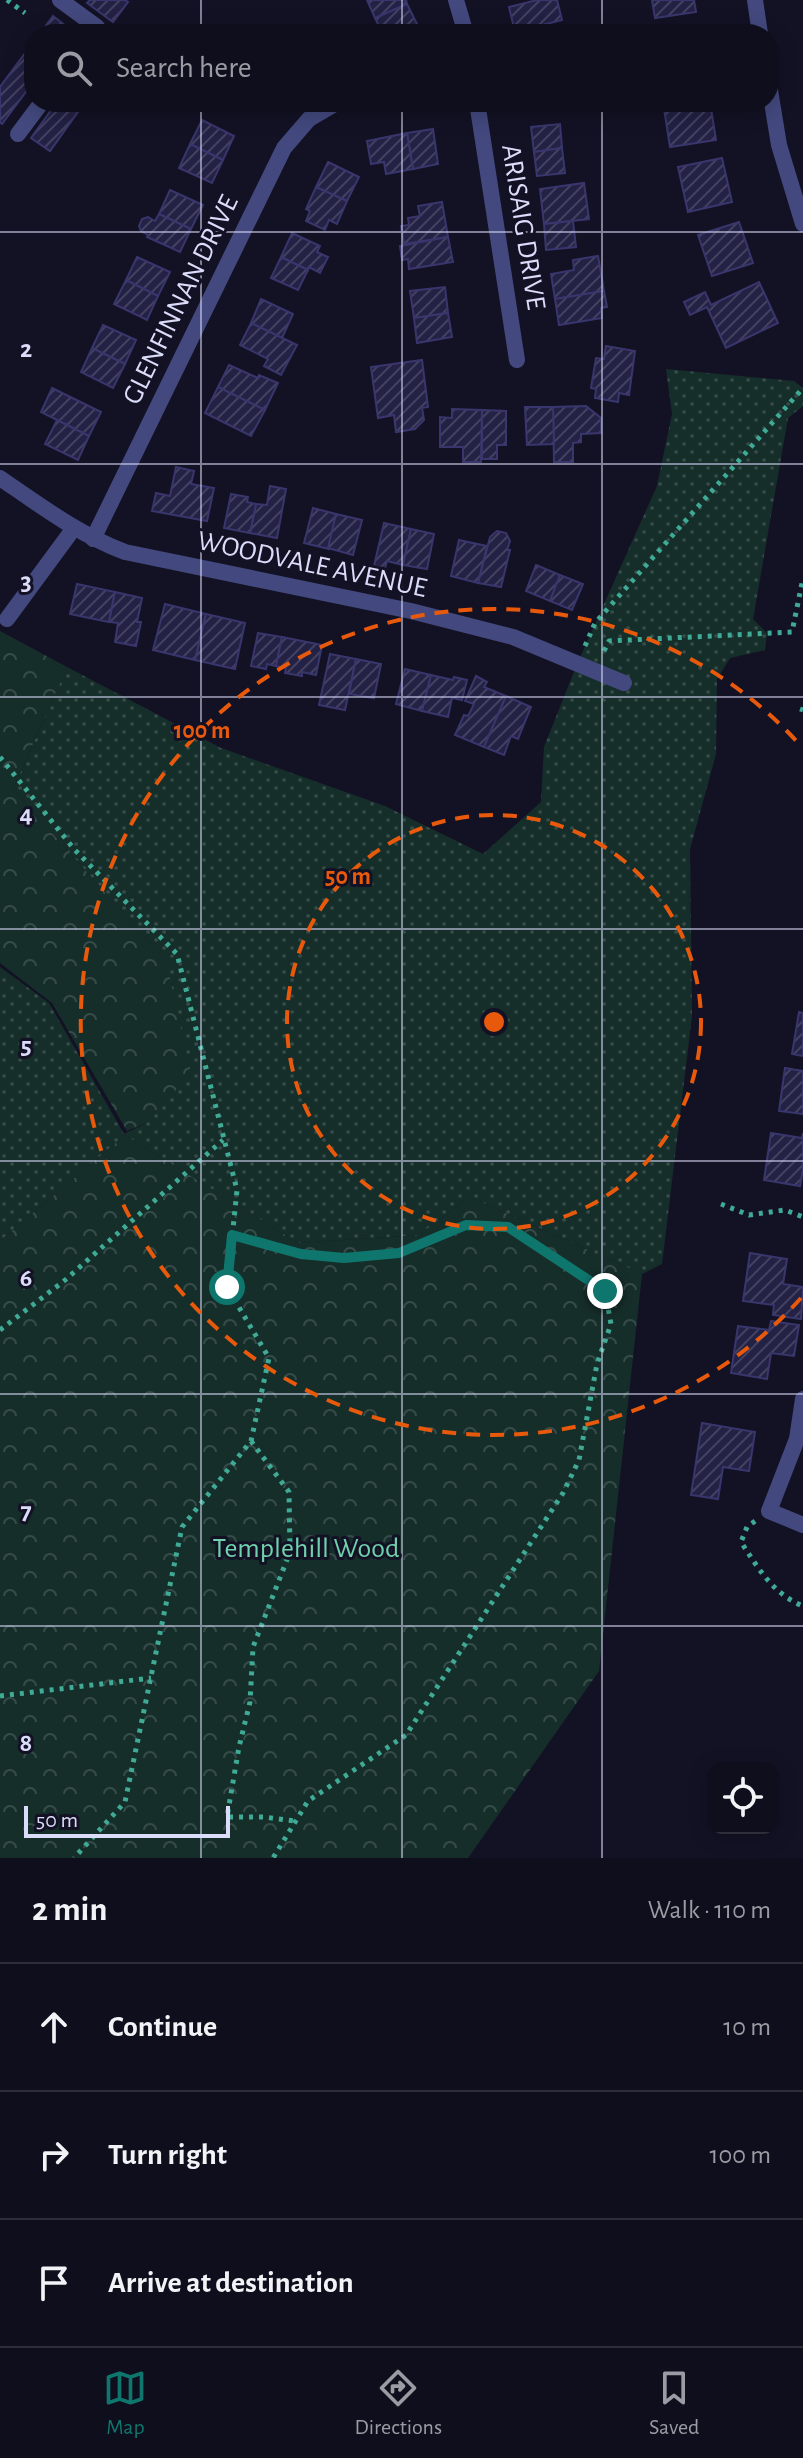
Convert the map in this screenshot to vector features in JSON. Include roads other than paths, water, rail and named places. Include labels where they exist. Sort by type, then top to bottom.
[{"type":"street","points":[[60,0],[93,24]]},
{"type":"street","points":[[456,0],[463,24]]},
{"type":"street","points":[[755,0],[759,24]]},
{"type":"street","points":[[18,134],[34,112]]},
{"type":"street","name":"GLENFINNAN DRIVE","points":[[93,539],[284,148],[309,119],[321,112]]},
{"type":"street","name":"ARISAIG DRIVE","points":[[479,112],[517,360]]},
{"type":"street","points":[[774,112],[779,145],[803,224]]},
{"type":"street","name":"WOODVALE AVENUE","points":[[0,478],[74,528],[125,552],[411,611],[513,637],[624,683]]},
{"type":"street","points":[[7,619],[74,528]]},
{"type":"street","points":[[803,1399],[797,1439],[769,1511],[803,1525]]},
{"type":"park label","name":"Templehill Wood","points":[[306,1549]]}]
